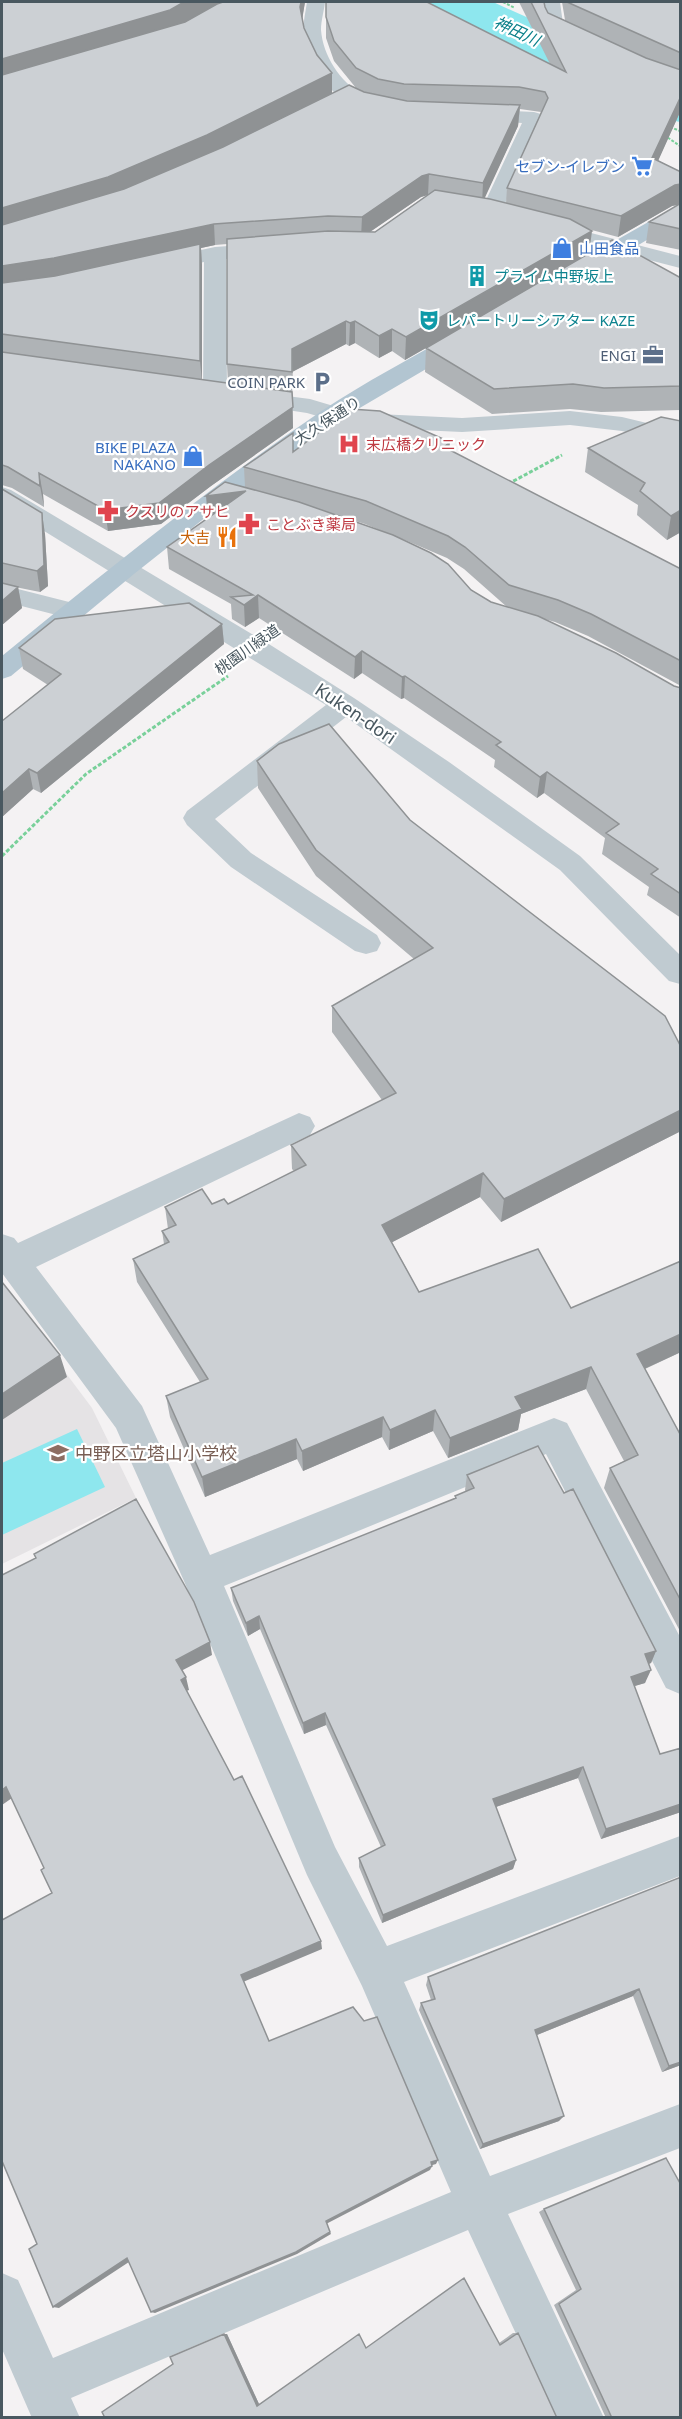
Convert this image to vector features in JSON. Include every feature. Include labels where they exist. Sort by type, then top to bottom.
[{"type":"main road","points":[[569,276],[681,212]]},
{"type":"main road","name":"大久保通り","points":[[2,670],[125,568],[221,493],[333,414],[487,324]]},
{"type":"street","points":[[316,2],[312,29],[315,44],[337,86],[348,96],[366,106],[400,111]]},
{"type":"street","points":[[550,2],[554,27],[597,47]]},
{"type":"street","points":[[328,106],[348,96]]},
{"type":"street","points":[[455,115],[534,118],[490,213]]},
{"type":"street","points":[[468,210],[490,213],[681,262]]},
{"type":"street","points":[[136,271],[215,254],[294,247]]},
{"type":"street","points":[[215,254],[215,393]]},
{"type":"street","points":[[192,390],[310,406],[355,420],[462,425],[570,418],[622,424],[681,438]]},
{"type":"street","points":[[221,493],[252,503]]},
{"type":"street","name":"Kuken-dori","points":[[2,495],[345,704],[570,863],[681,973]]},
{"type":"street","points":[[2,593],[72,611]]},
{"type":"street","points":[[345,704],[197,818],[241,860],[366,943]]},
{"type":"street","points":[[299,1126],[7,1255],[129,1417],[201,1577],[321,1861],[376,1971],[479,2204],[580,2418]]},
{"type":"street","points":[[201,1577],[554,1434],[681,1675]]},
{"type":"street","points":[[376,1971],[681,1856]]},
{"type":"street","points":[[2,2296],[49,2402],[479,2204],[681,2126]]},
{"type":"path","points":[[662,124],[681,131]]},
{"type":"path","points":[[661,133],[681,146]]},
{"type":"path","points":[[501,488],[622,424]]},
{"type":"path","name":"桃園川緑道","points":[[2,856],[86,774],[263,652]]},
{"type":"shaded area","name":"中野区立塔山小学校","points":[[2,1288],[92,1408],[136,1498],[2,1564]]},
{"type":"water","points":[[77,1429],[105,1487],[2,1535],[2,1463]]},
{"type":"building","points":[[2,2],[184,2],[170,10],[2,59]]},
{"type":"building","points":[[223,2],[301,2],[304,28],[317,55],[332,73],[207,135],[108,177],[2,208],[2,75],[185,22]]},
{"type":"building","points":[[326,2],[427,2],[566,72],[531,2],[544,2],[548,13],[646,58],[681,70],[681,96],[652,158],[681,172],[681,184],[675,185],[621,216],[507,188],[548,98],[545,92],[519,87],[404,84],[378,79],[356,68],[334,41],[326,17]]},
{"type":"building","points":[[567,2],[681,2],[681,53]]},
{"type":"building","points":[[349,85],[364,92],[407,101],[520,105],[483,183],[429,174],[422,176],[362,217],[328,216],[214,224],[54,258],[2,266],[2,225],[124,189],[223,147]]},
{"type":"building","points":[[435,190],[490,199],[570,219],[592,231],[406,337],[392,329],[379,336],[355,321],[350,323],[346,321],[292,349],[292,372],[227,364],[227,239],[328,231],[375,232]]},
{"type":"building","points":[[681,203],[681,229],[649,222]]},
{"type":"building","points":[[612,240],[681,278],[681,386],[604,388],[573,384],[494,389],[426,348]]},
{"type":"building","points":[[200,244],[200,361],[2,334],[2,283],[55,276]]},
{"type":"building","points":[[2,352],[292,392],[293,407],[159,503],[105,510],[39,473],[40,486],[2,465]]},
{"type":"building","points":[[350,409],[380,411],[450,442],[444,447],[681,569],[681,661],[591,614],[558,600],[509,585],[465,547],[448,536],[366,501],[244,467],[293,433],[293,452]]},
{"type":"building","points":[[661,417],[681,421],[681,510],[671,516],[640,491],[645,483],[588,448]]},
{"type":"building","points":[[225,482],[299,502],[393,535],[431,553],[448,564],[471,590],[491,602],[538,616],[616,653],[681,688],[681,894],[651,874],[658,869],[606,833],[619,824],[547,772],[540,777],[496,745],[501,742],[405,676],[402,677],[362,651],[355,657],[258,595],[244,605],[231,597],[253,595],[167,547],[246,491],[206,496]]},
{"type":"building","points":[[2,489],[42,513],[44,565],[37,571],[2,563]]},
{"type":"building","points":[[2,583],[18,587],[2,601]]},
{"type":"building","points":[[189,603],[222,624],[37,773],[29,769],[2,793],[2,721],[61,674],[19,648],[55,619]]},
{"type":"building","points":[[329,724],[410,820],[665,1016],[681,1047],[681,1110],[504,1199],[483,1173],[382,1225],[419,1292],[538,1249],[571,1308],[681,1261],[681,1334],[637,1354],[681,1436],[681,1601],[610,1468],[638,1455],[591,1367],[515,1397],[522,1409],[450,1438],[435,1410],[390,1430],[383,1417],[302,1451],[296,1439],[202,1477],[166,1396],[208,1379],[133,1259],[169,1242],[162,1231],[176,1225],[165,1207],[202,1189],[212,1204],[224,1199],[228,1204],[306,1165],[291,1145],[396,1093],[332,1006],[433,948],[316,850],[257,761],[279,744]]},
{"type":"building","points":[[2,1282],[60,1355],[2,1394]]},
{"type":"building","points":[[538,1446],[564,1493],[573,1489],[656,1651],[645,1654],[651,1670],[631,1677],[660,1754],[681,1748],[681,1804],[606,1829],[583,1767],[493,1799],[516,1860],[383,1915],[359,1858],[385,1845],[325,1713],[303,1723],[259,1616],[246,1623],[231,1588],[456,1498],[455,1496],[474,1488],[467,1475]]},
{"type":"building","points":[[136,1499],[194,1602],[210,1642],[176,1660],[186,1677],[181,1680],[234,1780],[242,1776],[321,1941],[241,1975],[269,2041],[353,2007],[364,2021],[377,2017],[438,2160],[431,2162],[432,2166],[326,2221],[330,2232],[296,2252],[151,2312],[127,2258],[53,2307],[29,2249],[37,2244],[2,2161],[2,1920],[52,1893],[41,1870],[44,1868],[6,1787],[2,1790],[2,1575],[36,1558],[34,1554]]},
{"type":"building","points":[[681,1877],[681,2062],[669,2066],[639,1989],[535,2030],[564,2116],[483,2144],[421,2003],[435,1999],[428,1977]]},
{"type":"building","points":[[666,2158],[681,2185],[681,2418],[612,2418],[559,2304],[581,2289],[544,2209]]},
{"type":"building","points":[[464,2278],[500,2345],[518,2333],[557,2418],[105,2418],[102,2412],[173,2364],[170,2357],[224,2334],[257,2406],[359,2334],[366,2348]]},
{"type":"waterway","name":"神田川","points":[[452,2],[680,106]]},
{"type":"place","name":"セブン-イレブン","points":[[642,166]]},
{"type":"place","name":"山田食品","points":[[562,248]]},
{"type":"place","name":"プライム中野坂上","points":[[477,276]]},
{"type":"place","name":"レパートリーシアター KAZE","points":[[429,320]]},
{"type":"place","name":"ENGI","points":[[653,355]]},
{"type":"place","name":"COIN PARK","points":[[322,382]]},
{"type":"place","name":"末広橋クリニック","points":[[349,444]]},
{"type":"place","name":"BIKE PLAZA NAKANO","points":[[193,456]]},
{"type":"place","name":"クスリのアサヒ","points":[[108,511]]},
{"type":"place","name":"ことぶき薬局","points":[[249,524]]},
{"type":"place","name":"大吉","points":[[227,537]]},
{"type":"place","name":"中野区立塔山小学校","points":[[58,1453]]}]
